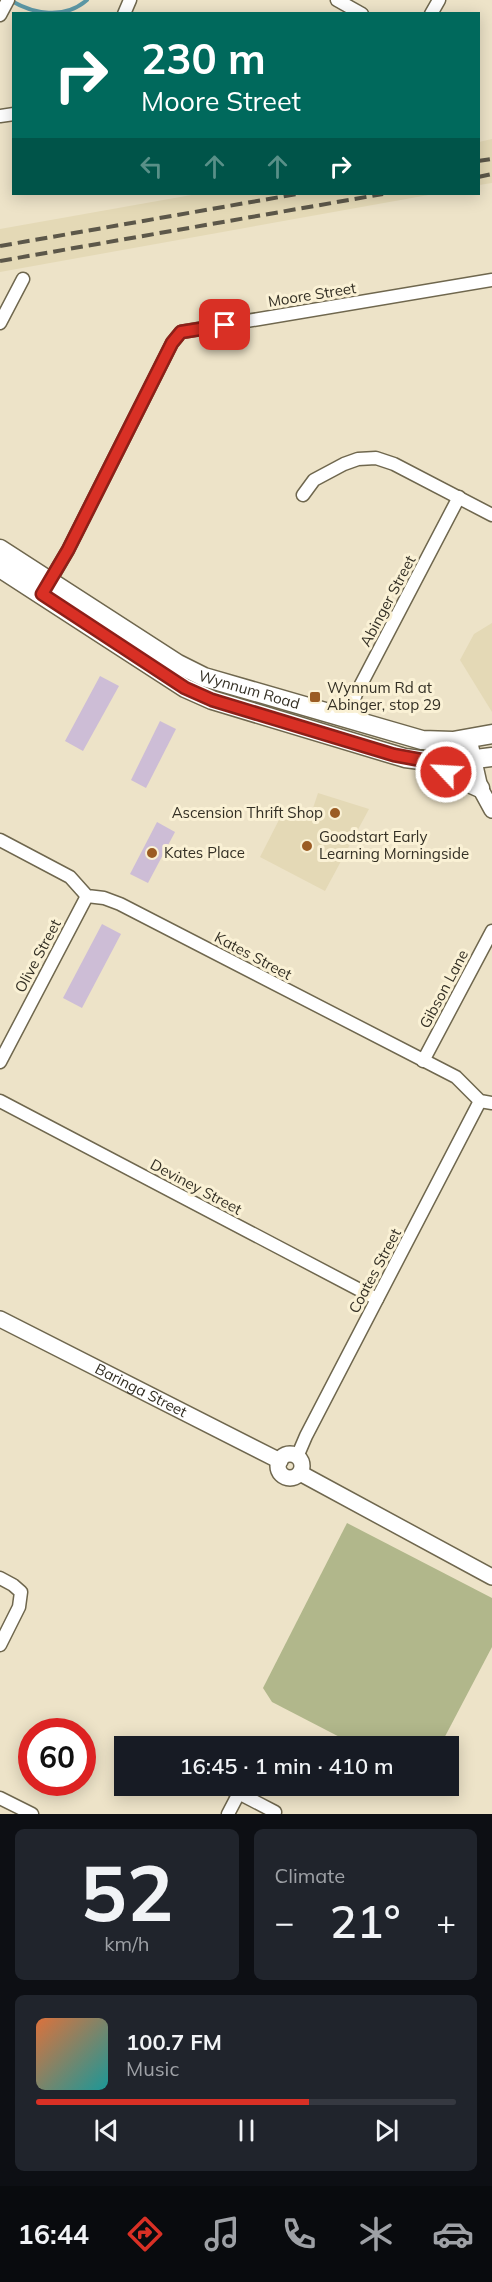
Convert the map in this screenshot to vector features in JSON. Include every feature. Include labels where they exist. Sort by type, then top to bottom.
[{"type":"main road","name":"Wynnum Road","points":[[0,549],[46,587],[185,688],[212,700],[394,755],[432,762],[492,757]]},
{"type":"main road","name":"Wynnum Road","points":[[0,568],[46,587],[204,677],[422,740],[469,740],[492,734]]},
{"type":"main road","points":[[432,762],[446,772],[485,787]]},
{"type":"street","points":[[337,0],[358,12]]},
{"type":"street","points":[[0,323],[23,279]]},
{"type":"street","name":"Moore Street","points":[[46,587],[172,343],[181,332],[492,280]]},
{"type":"street","points":[[303,495],[314,480],[344,464],[358,459],[376,458],[394,464],[492,515]]},
{"type":"street","name":"Abinger Street","points":[[346,719],[356,694],[459,497]]},
{"type":"street","points":[[469,740],[492,810]]},
{"type":"street","points":[[0,840],[70,877],[87,896]]},
{"type":"street","name":"Kates Street","points":[[87,896],[104,898],[120,904],[463,1082],[486,1102]]},
{"type":"street","name":"Olive Street","points":[[0,1062],[87,896]]},
{"type":"street","name":"Gibson Lane","points":[[423,1061],[492,932]]},
{"type":"street","name":"Deviney Street","points":[[0,1101],[377,1299]]},
{"type":"street","name":"Coates Street","points":[[297,1457],[377,1299],[486,1102]]},
{"type":"street","name":"Baringa Street","points":[[0,1318],[280,1461]]},
{"type":"street","points":[[286,1456],[297,1457],[302,1464],[300,1473],[294,1478],[285,1477],[279,1470],[280,1461],[286,1456]]},
{"type":"street","points":[[300,1473],[492,1577]]},
{"type":"street","points":[[0,1578],[21,1592],[20,1607],[0,1645]]},
{"type":"street","points":[[228,1814],[237,1796]]},
{"type":"street","points":[[245,1796],[275,1812]]},
{"type":"street","points":[[0,1798],[32,1814]]},
{"type":"shaded area","points":[[492,139],[492,183],[480,185],[480,142]]},
{"type":"shaded area","points":[[191,195],[428,195],[0,272],[0,229]]},
{"type":"shaded area","points":[[492,623],[492,712],[460,660],[474,634]]},
{"type":"shaded area","name":"Goodstart Early Learning Morningside","points":[[318,793],[369,809],[325,891],[260,857],[282,814],[296,819],[308,815]]},
{"type":"green space","points":[[347,1523],[492,1598],[492,1647],[445,1736],[338,1736],[272,1702],[263,1688]]},
{"type":"building","points":[[100,676],[119,686],[83,751],[65,741]]},
{"type":"building","points":[[160,721],[176,729],[146,788],[131,780]]},
{"type":"building","name":"Kates Place","points":[[157,822],[175,832],[148,883],[130,874]]},
{"type":"building","points":[[102,924],[121,934],[82,1008],[63,998]]},
{"type":"waterway","points":[[10,0],[28,9],[43,12]]},
{"type":"waterway","points":[[59,12],[78,6],[87,0]]},
{"type":"railway","points":[[480,161],[492,159]]},
{"type":"railway","points":[[480,177],[492,174]]},
{"type":"railway","points":[[0,246],[291,195]]},
{"type":"railway","points":[[0,261],[377,195]]},
{"type":"place","name":"Wynnum Rd at Abinger, stop 29","points":[[315,697]]},
{"type":"place","name":"Ascension Thrift Shop","points":[[335,813]]},
{"type":"place","name":"Goodstart Early Learning Morningside","points":[[307,846]]},
{"type":"place","name":"Kates Place","points":[[152,853]]},
{"type":"route","points":[[225,325],[181,332],[172,343],[68,550],[42,594],[185,688],[212,700],[394,755],[432,762],[446,772]]}]
